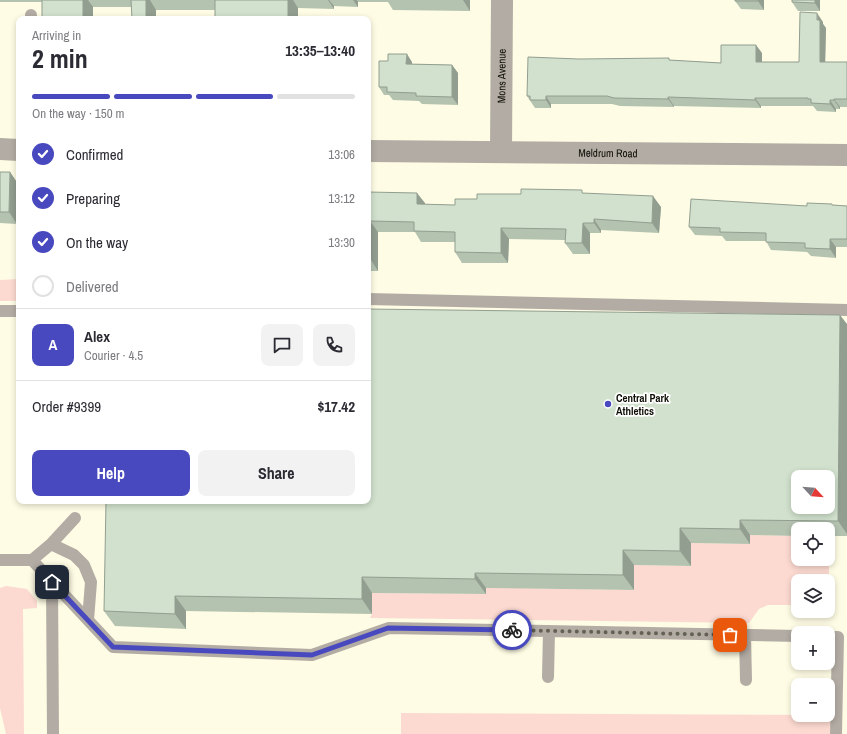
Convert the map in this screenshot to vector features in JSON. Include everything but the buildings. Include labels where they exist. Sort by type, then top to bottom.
[{"type":"street","name":"Mons Avenue","points":[[501,151],[502,0]]},
{"type":"street","points":[[0,149],[16,150]]},
{"type":"street","name":"Meldrum Road","points":[[371,151],[847,155]]},
{"type":"lane","points":[[371,299],[847,310]]},
{"type":"lane","points":[[0,311],[16,311]]},
{"type":"lane","points":[[0,560],[32,560],[51,544],[75,518]]},
{"type":"lane","points":[[51,544],[74,555],[84,565],[91,582],[88,620]]},
{"type":"lane","points":[[32,560],[113,647],[312,655],[388,628],[791,636]]},
{"type":"lane","points":[[52,582],[53,734]]},
{"type":"lane","points":[[548,677],[549,631]]},
{"type":"lane","points":[[745,635],[746,680]]},
{"type":"lane","points":[[836,734],[838,637]]},
{"type":"shaded area","points":[[16,279],[16,301],[0,301],[0,280]]},
{"type":"shaded area","points":[[750,535],[791,536],[791,566],[829,566],[829,574],[791,574],[791,605],[768,605],[759,609],[749,623],[370,618],[372,614],[372,593],[486,594],[486,581],[516,588],[633,590],[634,565],[691,566],[691,543],[750,544]]},
{"type":"shaded area","points":[[6,586],[27,589],[37,601],[37,608],[23,609],[24,734],[6,734],[0,708],[0,588]]},
{"type":"shaded area","points":[[401,713],[791,715],[791,722],[831,722],[830,734],[401,734]]},
{"type":"way so far","points":[[512,630],[730,635]]},
{"type":"place","name":"Central Park Athletics","points":[[608,404]]},
{"type":"route","points":[[52,582],[113,647],[312,655],[388,628],[512,630]]}]
